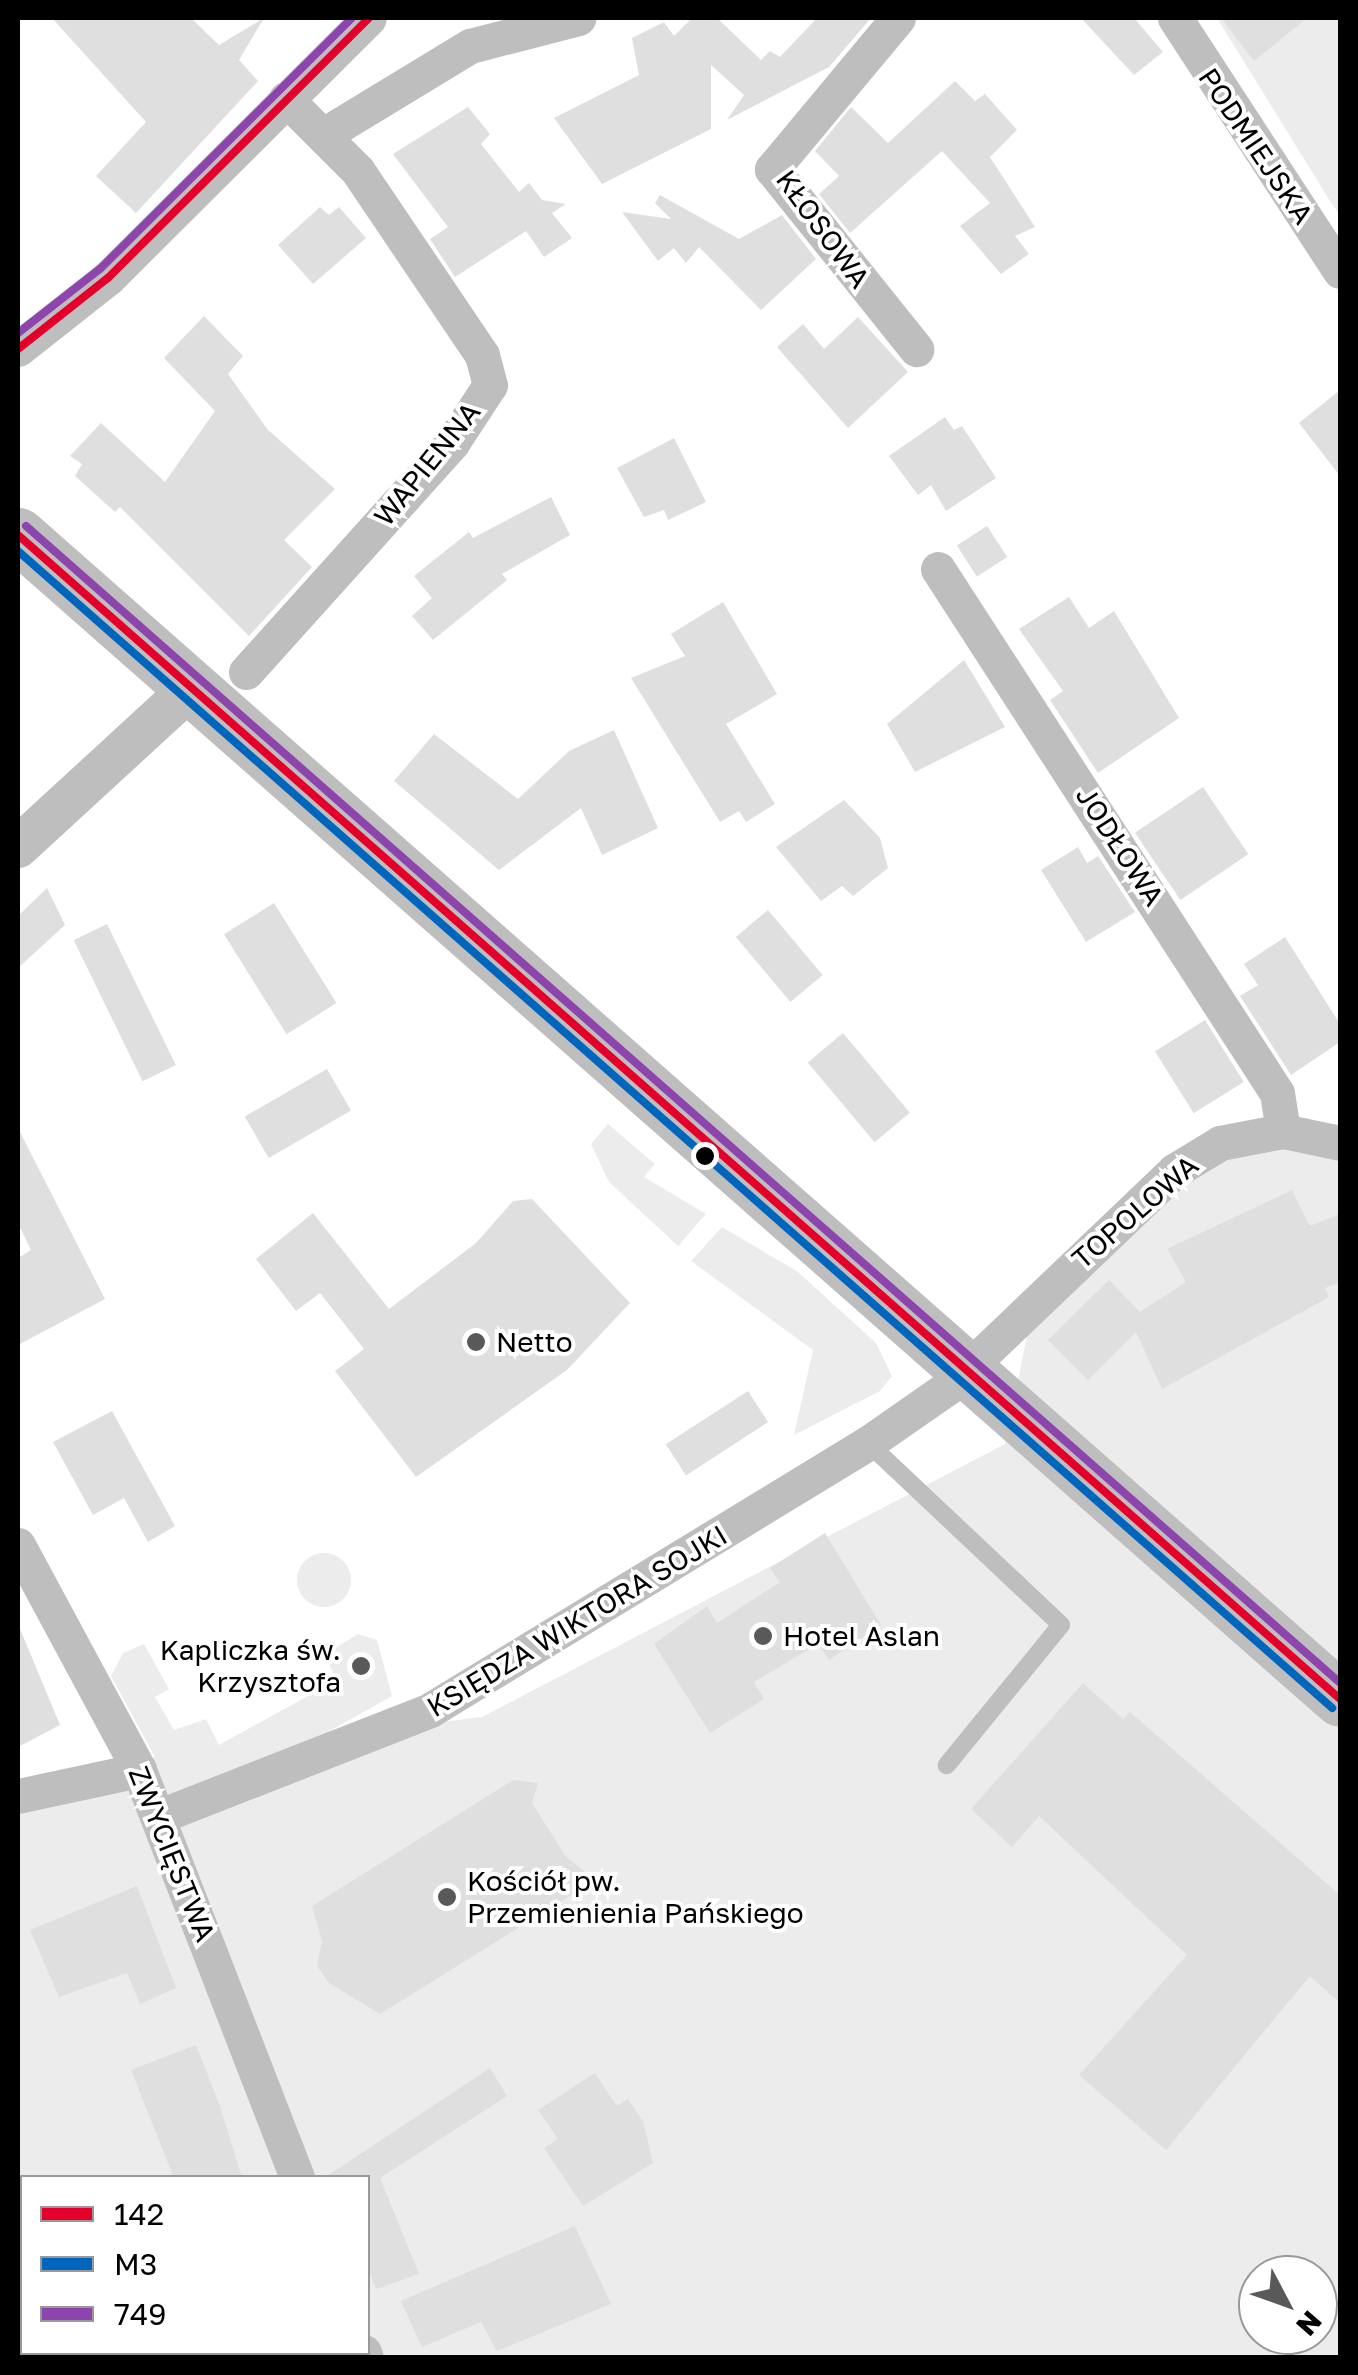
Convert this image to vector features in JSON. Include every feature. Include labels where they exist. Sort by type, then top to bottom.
[{"type":"highway","points":[[18,535],[1340,1699]]},
{"type":"street","points":[[18,349],[108,278],[369,18]]},
{"type":"street","name":"KŁOSOWA","points":[[898,18],[772,169],[916,350]]},
{"type":"street","name":"PODMIEJSKA","points":[[1176,18],[1340,271]]},
{"type":"street","points":[[325,134],[470,46],[566,19]]},
{"type":"street","name":"WAPIENNA","points":[[246,672],[452,443],[490,385],[482,355],[325,134],[286,99]]},
{"type":"street","name":"JODŁOWA","points":[[938,569],[1278,1093],[1283,1131]]},
{"type":"street","points":[[18,847],[192,688]]},
{"type":"street","name":"TOPOLOWA","points":[[964,1370],[1174,1171],[1220,1142],[1283,1131],[1340,1143]]},
{"type":"street","name":"KSIĘDZA WIKTORA SOJKI","points":[[160,1816],[430,1710],[868,1443],[964,1370]]},
{"type":"street","name":"ZWYCIĘSTWA","points":[[18,1545],[140,1770],[296,2175]]},
{"type":"street","points":[[18,1796],[140,1770]]},
{"type":"lane","points":[[868,1443],[1060,1625],[948,1764]]},
{"type":"shaded area","points":[[1217,18],[1340,18],[1340,215],[1330,201]]},
{"type":"shaded area","points":[[608,1124],[655,1164],[644,1177],[706,1214],[678,1246],[609,1182],[591,1144]]},
{"type":"shaded area","points":[[1236,1144],[1340,1153],[1340,2357],[18,2357],[18,1784],[155,1757],[111,1676],[123,1653],[144,1644],[169,1689],[155,1697],[174,1730],[206,1719],[219,1745],[337,1680],[324,1655],[358,1634],[377,1640],[392,1696],[319,1737],[482,1717],[1005,1444],[1029,1326],[1140,1205]]},
{"type":"shaded area","points":[[722,1227],[798,1272],[876,1343],[892,1376],[880,1391],[794,1435],[813,1350],[691,1261]]},
{"type":"shaded area","points":[[324,1553],[343,1561],[351,1580],[343,1599],[324,1607],[305,1599],[297,1580],[305,1561]]},
{"type":"building","points":[[52,18],[191,18],[219,45],[264,18],[239,60],[258,81],[136,213],[96,176],[146,122]]},
{"type":"building","points":[[692,18],[717,18],[761,60],[770,51],[780,57],[817,18],[871,18],[829,67],[727,120],[744,95],[711,65],[711,129],[602,184],[554,118],[639,75],[632,38],[664,22],[674,36]]},
{"type":"building","points":[[1081,18],[1134,18],[1163,52],[1134,75]]},
{"type":"building","points":[[1221,18],[1307,18],[1254,61]]},
{"type":"building","points":[[955,81],[975,101],[985,94],[1017,130],[990,157],[1035,227],[1015,236],[1029,254],[1001,274],[960,226],[990,203],[942,151],[850,233],[819,194],[839,176],[815,151],[851,107],[888,143]]},
{"type":"building","points":[[468,107],[490,134],[481,144],[519,192],[529,183],[542,200],[566,204],[552,213],[572,238],[544,257],[526,231],[455,277],[430,239],[448,227],[393,154]]},
{"type":"building","points":[[660,195],[739,239],[782,215],[816,259],[761,310],[699,247],[686,263],[674,248],[658,261],[622,212],[671,219],[655,203]]},
{"type":"building","points":[[320,207],[329,215],[339,207],[366,238],[313,284],[278,245]]},
{"type":"building","points":[[204,316],[243,356],[228,374],[268,430],[335,489],[284,540],[312,567],[249,636],[120,507],[115,512],[75,476],[82,464],[70,456],[101,423],[165,482],[215,411],[164,358]]},
{"type":"building","points":[[858,317],[908,372],[848,428],[777,347],[803,324],[824,349]]},
{"type":"building","points":[[1340,390],[1340,476],[1299,423]]},
{"type":"building","points":[[945,417],[954,430],[962,426],[996,478],[946,511],[931,485],[918,495],[889,456]]},
{"type":"building","points":[[674,438],[706,502],[668,520],[664,510],[644,517],[617,468]]},
{"type":"building","points":[[551,497],[570,535],[502,574],[507,580],[433,640],[412,616],[432,598],[414,576],[469,532],[473,538]]},
{"type":"building","points":[[987,526],[1007,557],[977,577],[957,546]]},
{"type":"building","points":[[1069,597],[1089,628],[1114,611],[1179,718],[1098,773],[1050,700],[1063,691],[1019,629]]},
{"type":"building","points":[[723,602],[777,694],[726,724],[775,804],[746,822],[739,811],[720,822],[631,678],[685,656],[671,634]]},
{"type":"building","points":[[964,660],[1005,727],[915,772],[887,724]]},
{"type":"building","points":[[614,730],[658,828],[602,855],[581,808],[499,870],[394,781],[434,734],[518,799],[569,751]]},
{"type":"building","points":[[1203,787],[1248,854],[1180,900],[1135,833]]},
{"type":"building","points":[[844,800],[880,838],[888,868],[853,896],[842,886],[821,901],[776,847]]},
{"type":"building","points":[[1078,847],[1087,863],[1098,856],[1135,912],[1086,942],[1041,870]]},
{"type":"building","points":[[47,888],[65,925],[18,968],[18,916]]},
{"type":"building","points":[[274,903],[337,1003],[286,1034],[224,934]]},
{"type":"building","points":[[768,910],[823,975],[790,1002],[736,937]]},
{"type":"building","points":[[107,924],[176,1065],[143,1081],[74,940]]},
{"type":"building","points":[[1285,937],[1340,1024],[1340,1042],[1291,1075],[1240,996],[1258,985],[1244,964]]},
{"type":"building","points":[[1205,1020],[1244,1082],[1194,1113],[1155,1051]]},
{"type":"building","points":[[843,1033],[910,1113],[875,1142],[808,1063]]},
{"type":"building","points":[[327,1069],[351,1111],[269,1158],[245,1116]]},
{"type":"building","points":[[18,1128],[105,1299],[18,1345],[18,1258],[31,1250],[18,1223]]},
{"type":"building","points":[[1292,1190],[1310,1226],[1340,1214],[1340,1282],[1325,1288],[1329,1297],[1162,1389],[1136,1332],[1088,1380],[1048,1340],[1109,1280],[1140,1312],[1186,1282],[1167,1249]]},
{"type":"building","name":"Netto","points":[[532,1199],[630,1303],[567,1370],[416,1477],[335,1371],[364,1349],[320,1293],[296,1311],[256,1259],[313,1213],[389,1309],[476,1243],[513,1201]]},
{"type":"building","points":[[748,1391],[768,1422],[686,1475],[666,1444]]},
{"type":"building","points":[[112,1411],[175,1526],[148,1542],[124,1498],[93,1515],[53,1442]]},
{"type":"building","points":[[825,1533],[881,1625],[829,1660],[818,1644],[754,1682],[764,1699],[710,1733],[654,1644],[707,1606],[717,1623],[780,1582],[770,1568]]},
{"type":"building","points":[[18,1624],[60,1725],[18,1747]]},
{"type":"building","points":[[1083,1683],[1123,1719],[1130,1712],[1340,1895],[1340,2003],[1310,1976],[1166,2150],[1079,2075],[1187,1955],[1039,1816],[1012,1847],[971,1809]]},
{"type":"building","name":"Kościół pw. Przemienienia Pańskiego","points":[[513,1780],[538,1783],[532,1803],[566,1857],[587,1873],[584,1887],[380,2014],[329,1983],[317,1966],[322,1941],[312,1906]]},
{"type":"building","points":[[137,1886],[176,1988],[140,2004],[127,1973],[59,1997],[30,1930]]},
{"type":"building","points":[[196,2045],[241,2175],[173,2175],[131,2070]]},
{"type":"building","points":[[490,2068],[507,2096],[380,2178],[419,2274],[376,2289],[370,2272],[370,2175],[329,2175]]},
{"type":"building","points":[[595,2073],[617,2106],[628,2099],[643,2121],[653,2163],[583,2206],[544,2148],[558,2139],[538,2110]]},
{"type":"building","points":[[575,2226],[611,2304],[497,2351],[481,2322],[422,2347],[401,2301]]},
{"type":"transit line","name":"749","points":[[18,333],[100,269],[352,18]]},
{"type":"transit line","name":"142","points":[[18,349],[108,278],[369,18]]},
{"type":"transit line","name":"749","points":[[26,526],[1340,1683]]},
{"type":"transit line","name":"142","points":[[18,535],[1340,1699]]},
{"type":"transit line","name":"M3","points":[[18,551],[1332,1708]]},
{"type":"place","name":"Netto","points":[[476,1342]]},
{"type":"place","name":"Hotel Aslan","points":[[763,1636]]},
{"type":"place","name":"Kapliczka św. Krzysztofa","points":[[361,1666]]},
{"type":"place","name":"Kościół pw. Przemienienia Pańskiego","points":[[447,1897]]}]
